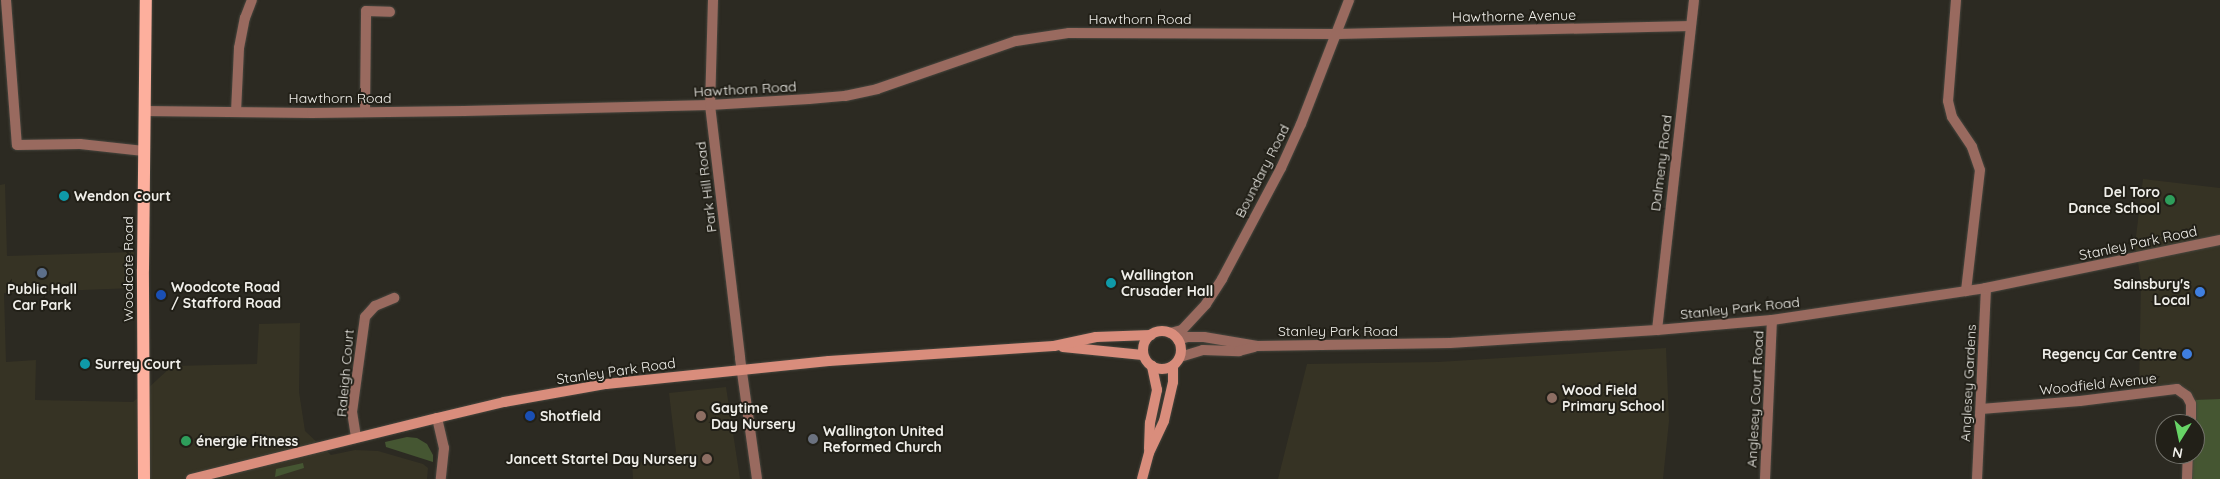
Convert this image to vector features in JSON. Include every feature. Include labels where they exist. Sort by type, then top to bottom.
[{"type":"main road","name":"Woodcote Road","points":[[144,479],[144,111],[146,0]]},
{"type":"main road","points":[[1149,452],[1150,423],[1157,390],[1152,366],[1143,355],[1146,340],[1151,334],[1164,331],[1170,333],[1178,340],[1181,348],[1180,357],[1173,366],[1162,370],[1152,366]]},
{"type":"main road","name":"Stanley Park Road","points":[[1054,346],[1096,337],[1151,334]]},
{"type":"main road","name":"Stanley Park Road","points":[[191,479],[504,402],[606,384],[922,353],[1054,346],[1143,355]]},
{"type":"main road","points":[[1142,479],[1149,452],[1164,421],[1172,390],[1173,366]]},
{"type":"street","points":[[6,0],[17,146],[80,144],[144,150]]},
{"type":"street","points":[[236,112],[238,48],[245,18],[252,0]]},
{"type":"street","name":"Park Hill Road","points":[[713,0],[710,105],[741,370],[757,479]]},
{"type":"street","name":"Boundary Road","points":[[1170,333],[1182,330],[1206,304],[1222,279],[1281,168],[1301,124],[1349,0]]},
{"type":"street","name":"Dalmeny Road","points":[[1657,330],[1694,0]]},
{"type":"street","points":[[1956,0],[1948,101],[1956,124],[1972,146],[1980,170],[1966,291]]},
{"type":"street","points":[[365,112],[366,11],[390,12]]},
{"type":"street","name":"Hawthorne Avenue","points":[[1337,34],[1691,26]]},
{"type":"street","name":"Hawthorn Road","points":[[144,111],[365,112],[710,105],[836,97],[877,89],[1016,40],[1042,35],[1119,32],[1337,34]]},
{"type":"street","name":"Stanley Park Road","points":[[1178,340],[1187,337],[1204,337],[1257,346],[1438,344],[1657,330],[1772,320],[1986,288],[2220,240]]},
{"type":"street","name":"Anglesey Gardens","points":[[1977,479],[1986,288]]},
{"type":"street","name":"Raleigh Court","points":[[356,437],[352,412],[364,316],[375,306],[394,298]]},
{"type":"street","name":"Anglesey Court Road","points":[[1765,479],[1772,320]]},
{"type":"street","name":"Stanley Park Road","points":[[1180,357],[1202,350],[1239,351],[1257,346]]},
{"type":"street","name":"Woodfield Avenue","points":[[1981,409],[2080,401],[2177,389],[2187,396],[2190,414]]},
{"type":"street","points":[[438,418],[444,448],[441,479]]},
{"type":"street","points":[[2187,479],[2188,464]]},
{"type":"shaded area","points":[[2143,179],[2220,188],[2220,399],[2191,400],[2188,394],[2139,392],[2141,280],[2135,245]]},
{"type":"shaded area","points":[[5,184],[7,256],[134,252],[134,288],[4,293],[6,362],[36,360],[35,400],[133,402],[172,366],[257,364],[259,324],[300,323],[299,392],[305,431],[331,455],[355,450],[378,451],[423,464],[428,468],[427,479],[0,479],[0,185]]},
{"type":"shaded area","name":"Wood Field Primary School","points":[[1666,348],[1669,421],[1663,479],[1278,479],[1307,364],[1438,362]]},
{"type":"shaded area","points":[[726,387],[740,479],[633,479],[632,463],[677,460],[669,393]]},
{"type":"green space","points":[[2220,399],[2220,479],[2191,479],[2192,464],[2205,464],[2205,414],[2193,414],[2191,400]]},
{"type":"green space","points":[[407,437],[417,438],[427,444],[433,455],[433,462],[386,447],[385,442]]},
{"type":"green space","points":[[303,463],[304,468],[275,477],[276,469]]},
{"type":"place","name":"Wendon Court","points":[[64,196]]},
{"type":"place","name":"Del Toro Dance School","points":[[2170,200]]},
{"type":"place","name":"Public Hall Car Park","points":[[42,273]]},
{"type":"place","name":"Wallington Crusader Hall","points":[[1111,283]]},
{"type":"place","name":"Sainsbury's Local","points":[[2200,292]]},
{"type":"place","name":"Woodcote Road / Stafford Road","points":[[161,295]]},
{"type":"place","name":"Regency Car Centre","points":[[2187,354]]},
{"type":"place","name":"Surrey Court","points":[[85,364]]},
{"type":"place","name":"Wood Field Primary School","points":[[1552,398]]},
{"type":"place","name":"Shotfield","points":[[530,416]]},
{"type":"place","name":"Gaytime Day Nursery","points":[[701,416]]},
{"type":"place","name":"Wallington United Reformed Church","points":[[813,439]]},
{"type":"place","name":"énergie Fitness","points":[[186,441]]},
{"type":"place","name":"Jancett Startel Day Nursery","points":[[707,459]]}]
